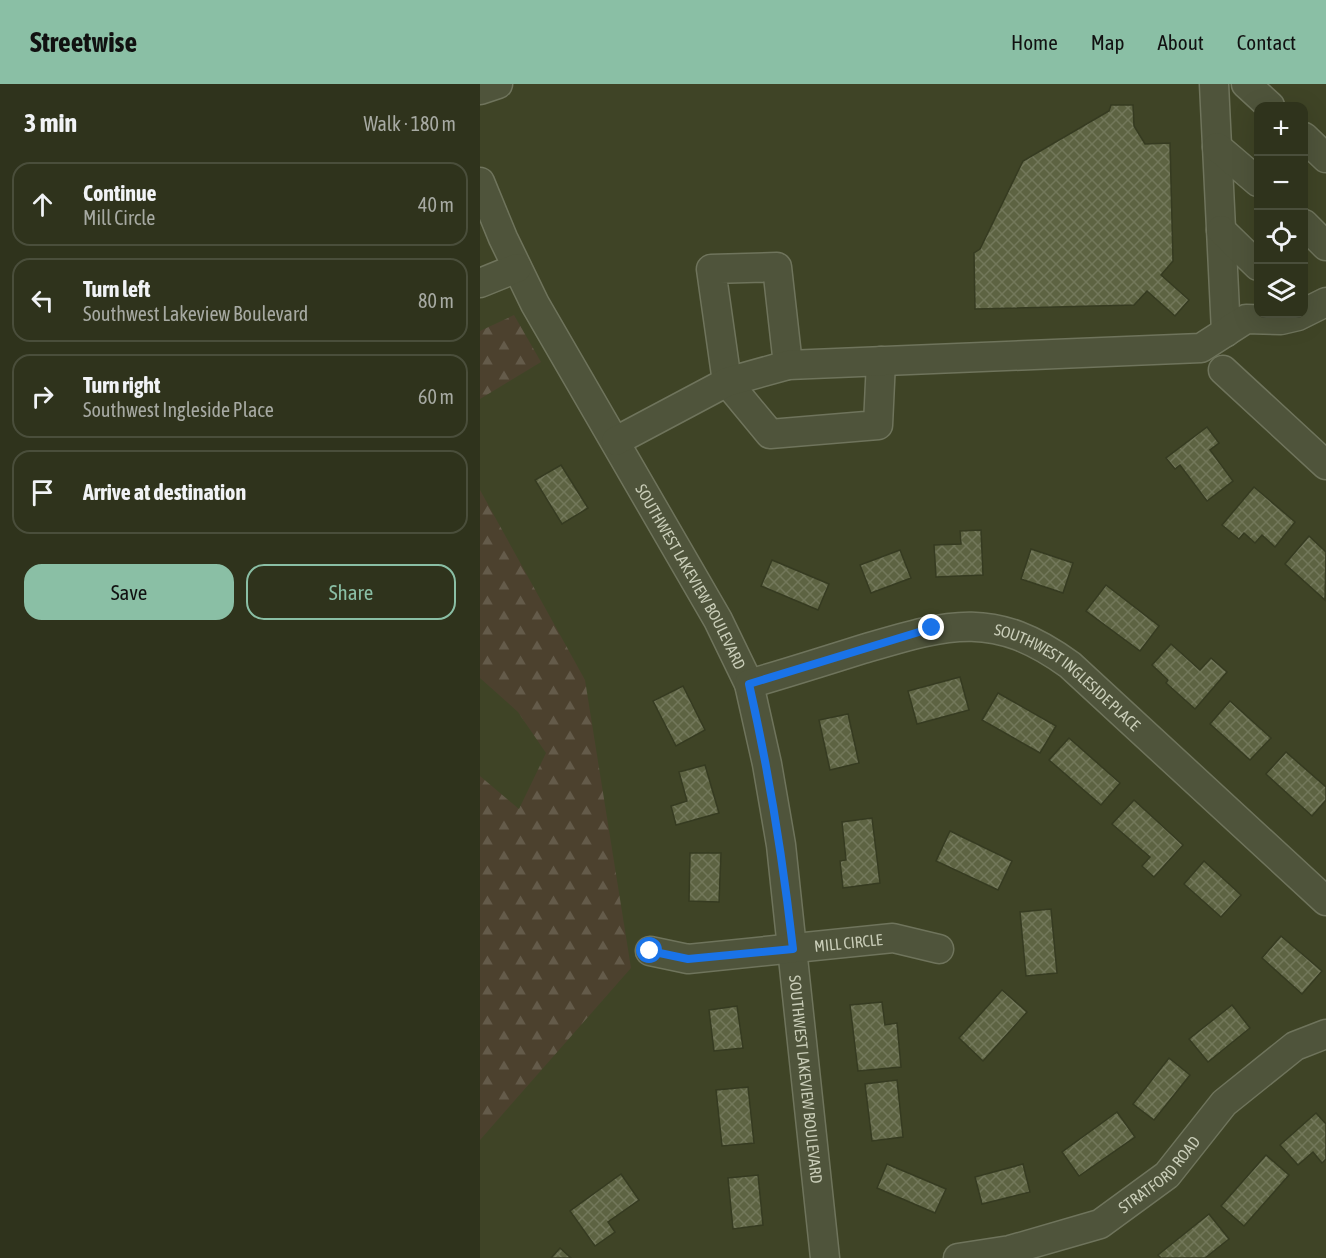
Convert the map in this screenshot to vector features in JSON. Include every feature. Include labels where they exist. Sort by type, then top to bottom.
[{"type":"street","points":[[480,90],[498,84]]},
{"type":"street","points":[[1214,84],[1226,332]]},
{"type":"street","points":[[1246,84],[1266,102]]},
{"type":"street","points":[[1308,141],[1326,158]]},
{"type":"street","points":[[1217,147],[1254,179]]},
{"type":"street","name":"SOUTHWEST LAKEVIEW BOULEVARD","points":[[480,182],[535,304],[718,620],[749,684],[767,764],[781,845],[825,1258]]},
{"type":"street","points":[[1308,228],[1326,246]]},
{"type":"street","points":[[1221,230],[1256,264]]},
{"type":"street","points":[[788,365],[777,267],[711,269],[727,382],[770,434],[878,425],[881,361]]},
{"type":"street","points":[[480,283],[517,268]]},
{"type":"street","points":[[1308,310],[1326,302]]},
{"type":"street","points":[[616,441],[727,382],[788,365],[1201,348],[1246,319],[1281,320],[1287,318]]},
{"type":"street","points":[[1223,370],[1326,465]]},
{"type":"street","name":"SOUTHWEST INGLESIDE PLACE","points":[[749,684],[932,628],[967,626],[1000,630],[1027,638],[1070,665],[1326,901]]},
{"type":"street","name":"MILL CIRCLE","points":[[650,951],[688,959],[893,938],[939,950]]},
{"type":"street","name":"STRATFORD ROAD","points":[[958,1258],[1010,1250],[1100,1224],[1167,1175],[1224,1103],[1295,1046],[1326,1034]]},
{"type":"green space","points":[[514,315],[541,362],[480,399],[480,331]]},
{"type":"green space","points":[[480,490],[585,680],[631,968],[480,1140],[480,776],[519,809],[546,753],[518,712],[480,678]]},
{"type":"building","points":[[1111,105],[1133,105],[1134,126],[1145,144],[1170,143],[1173,261],[1161,275],[1189,300],[1175,316],[1147,291],[1134,305],[975,309],[974,253],[980,249],[1023,161],[1109,111]]},
{"type":"building","points":[[1207,427],[1219,443],[1210,450],[1233,481],[1207,501],[1180,465],[1175,469],[1166,458]]},
{"type":"building","points":[[561,465],[588,508],[562,524],[535,480]]},
{"type":"building","points":[[1254,487],[1295,522],[1275,547],[1262,535],[1255,543],[1244,533],[1239,539],[1222,525]]},
{"type":"building","points":[[981,530],[983,575],[936,577],[934,545],[961,544],[960,531]]},
{"type":"building","points":[[1309,536],[1326,552],[1325,600],[1285,564]]},
{"type":"building","points":[[1031,549],[1073,563],[1063,593],[1021,579]]},
{"type":"building","points":[[900,550],[911,578],[871,593],[860,565]]},
{"type":"building","points":[[772,560],[829,584],[818,610],[761,586]]},
{"type":"building","points":[[1106,585],[1159,626],[1140,651],[1086,611]]},
{"type":"building","points":[[1171,644],[1200,670],[1211,658],[1227,672],[1195,709],[1166,683],[1168,680],[1152,665]]},
{"type":"building","points":[[960,677],[969,710],[917,724],[908,691]]},
{"type":"building","points":[[683,686],[705,730],[676,746],[653,701]]},
{"type":"building","points":[[998,693],[1056,726],[1040,753],[982,720]]},
{"type":"building","points":[[1230,701],[1271,738],[1250,760],[1210,724]]},
{"type":"building","points":[[848,714],[859,763],[830,770],[819,720]]},
{"type":"building","points":[[1069,738],[1120,783],[1101,805],[1049,760]]},
{"type":"building","points":[[1286,752],[1326,787],[1326,800],[1312,816],[1266,774]]},
{"type":"building","points":[[705,765],[719,813],[676,825],[671,806],[687,801],[679,772]]},
{"type":"building","points":[[1134,800],[1183,845],[1154,877],[1142,866],[1150,857],[1112,824]]},
{"type":"building","points":[[872,818],[880,883],[843,888],[840,861],[846,860],[842,822]]},
{"type":"building","points":[[950,831],[1012,861],[998,890],[936,861]]},
{"type":"building","points":[[690,853],[721,853],[719,902],[689,901]]},
{"type":"building","points":[[1204,861],[1241,895],[1221,917],[1184,884]]},
{"type":"building","points":[[1051,909],[1057,973],[1026,976],[1020,912]]},
{"type":"building","points":[[1281,936],[1322,971],[1302,994],[1262,958]]},
{"type":"building","points":[[1002,990],[1027,1012],[983,1061],[959,1038]]},
{"type":"building","points":[[882,1002],[885,1025],[897,1023],[901,1067],[858,1071],[850,1005]]},
{"type":"building","points":[[1232,1005],[1250,1028],[1208,1062],[1189,1039]]},
{"type":"building","points":[[737,1006],[743,1048],[714,1051],[709,1010]]},
{"type":"building","points":[[1169,1058],[1190,1075],[1154,1120],[1133,1104]]},
{"type":"building","points":[[897,1080],[903,1137],[872,1141],[865,1084]]},
{"type":"building","points":[[748,1087],[754,1143],[722,1146],[716,1090]]},
{"type":"building","points":[[1117,1112],[1135,1137],[1079,1176],[1062,1152]]},
{"type":"building","points":[[1316,1113],[1326,1124],[1326,1159],[1322,1163],[1313,1152],[1298,1165],[1280,1145]]},
{"type":"building","points":[[1266,1155],[1289,1175],[1244,1226],[1221,1206]]},
{"type":"building","points":[[887,1164],[946,1189],[935,1213],[877,1188]]},
{"type":"building","points":[[1023,1164],[1030,1192],[982,1204],[975,1177]]},
{"type":"building","points":[[621,1174],[639,1200],[608,1222],[615,1232],[595,1246],[570,1211]]},
{"type":"building","points":[[758,1175],[763,1225],[733,1229],[728,1178]]},
{"type":"building","points":[[1209,1214],[1229,1239],[1205,1258],[1161,1258],[1158,1255]]},
{"type":"building","points":[[560,1248],[571,1258],[551,1258]]},
{"type":"route","points":[[650,951],[688,959],[793,949],[781,845],[767,764],[749,684],[932,628]]}]
